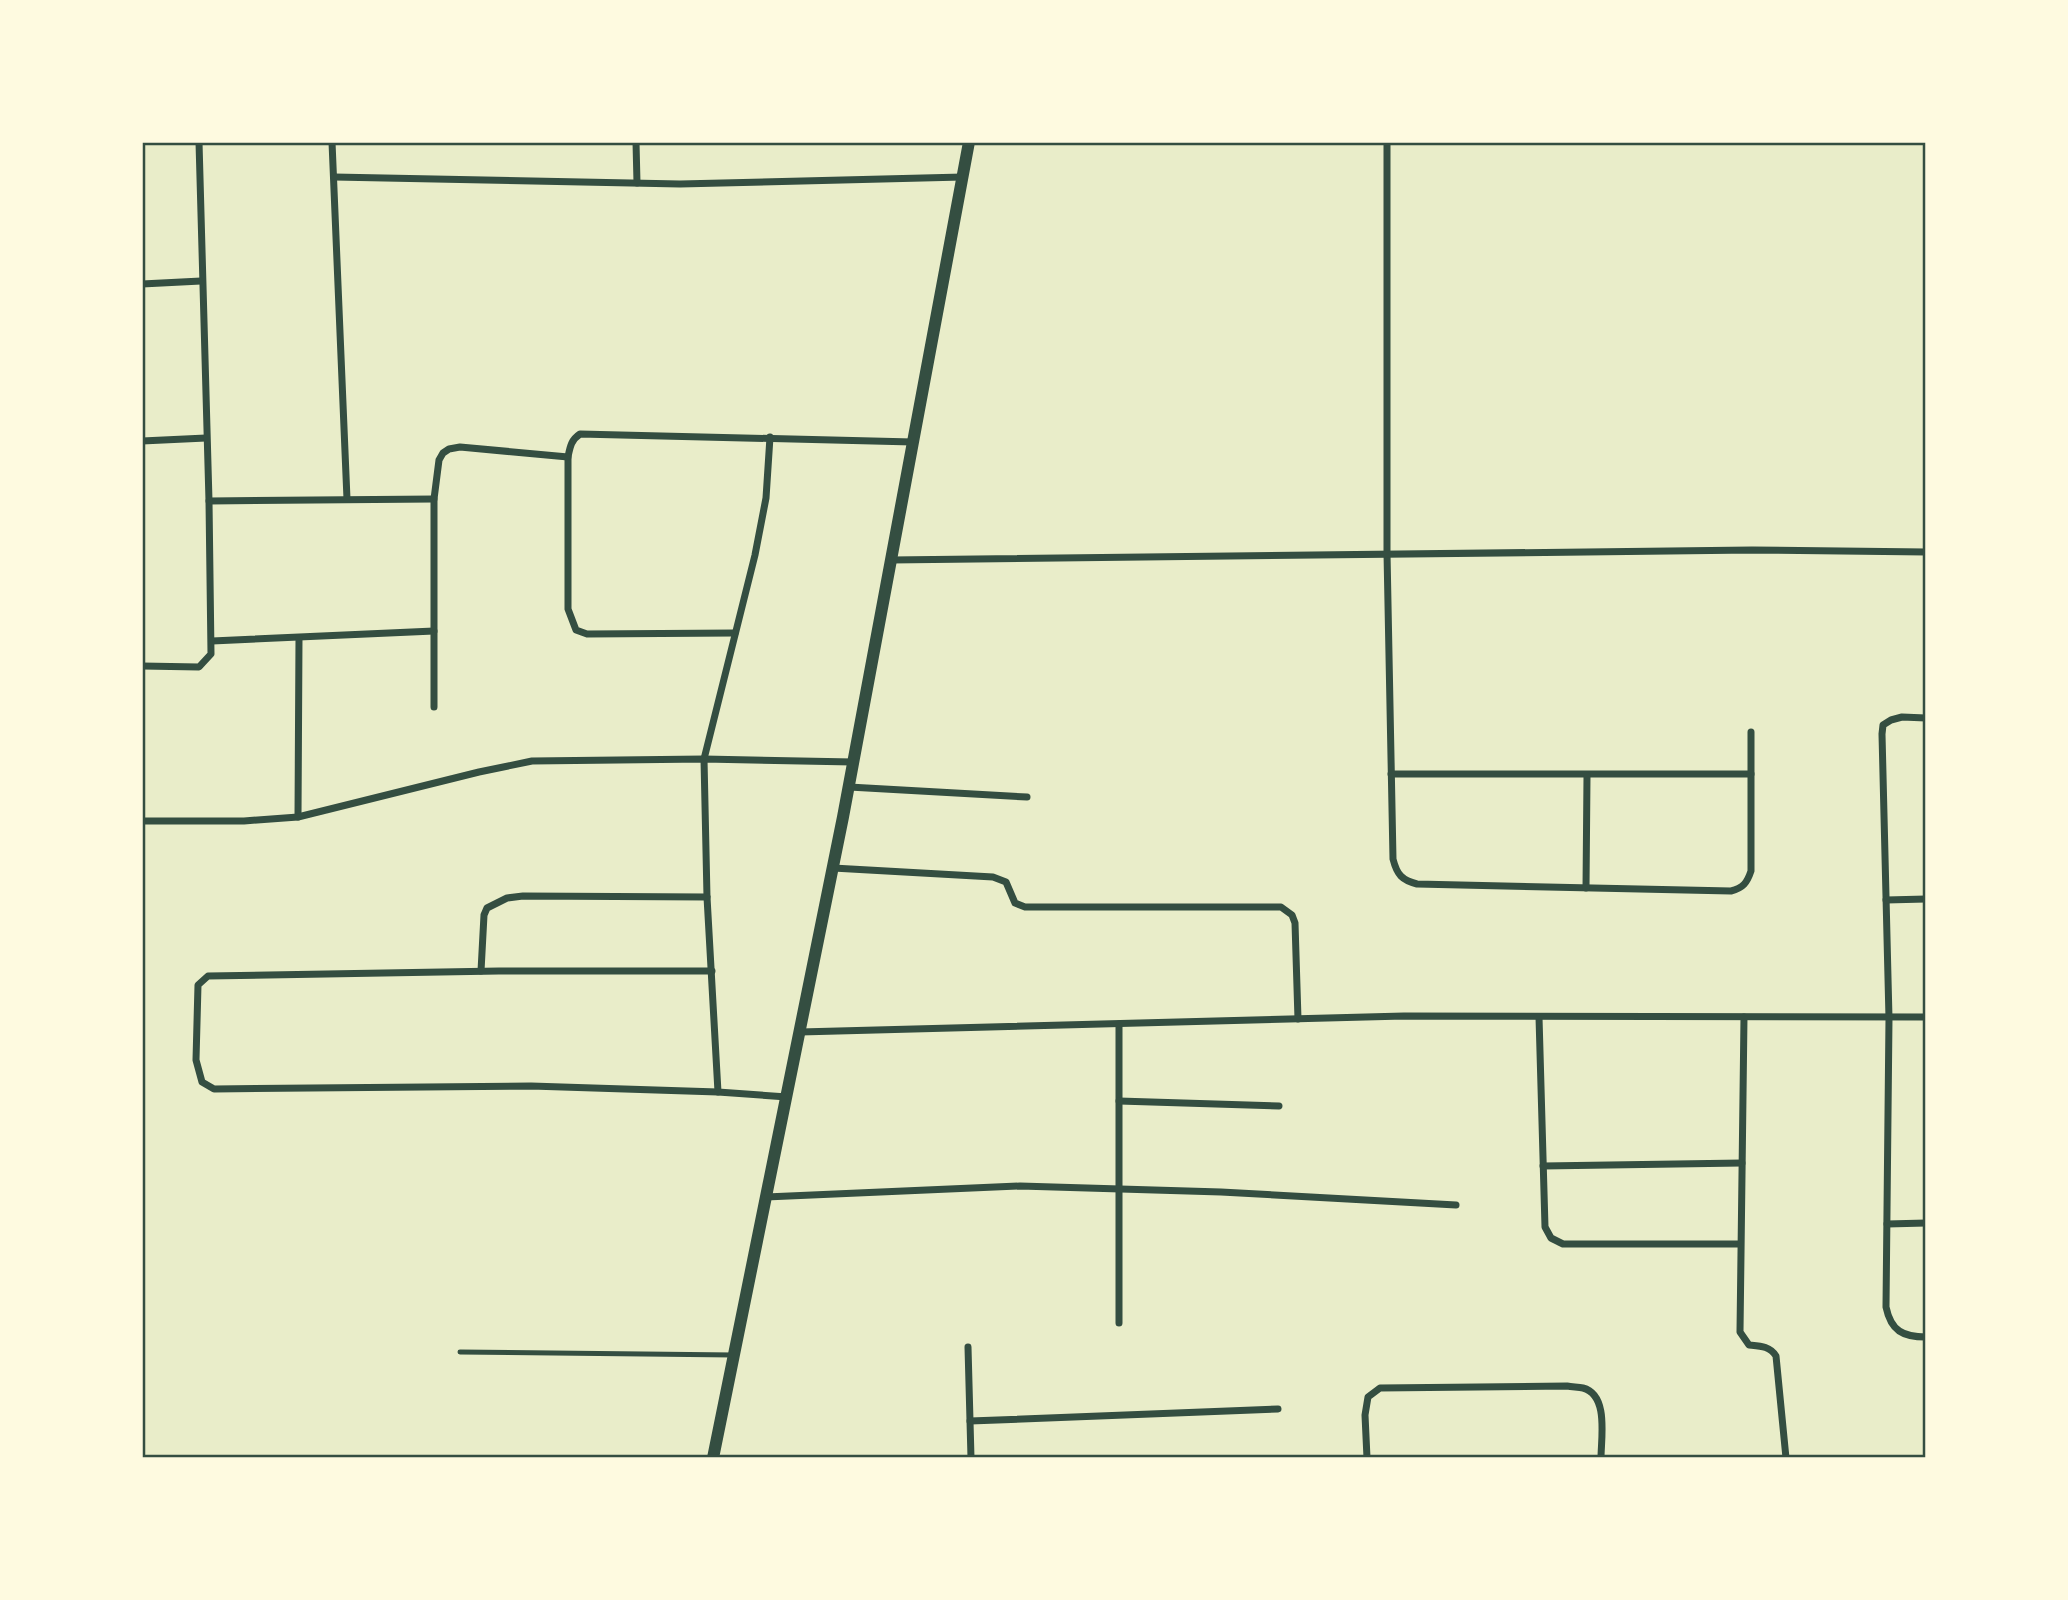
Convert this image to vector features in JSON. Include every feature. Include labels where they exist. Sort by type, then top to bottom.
[{"type":"street","points":[[142,666],[200,667],[211,654],[199,142]]},
{"type":"street","points":[[332,142],[347,499]]},
{"type":"street","points":[[636,142],[637,183]]},
{"type":"street","points":[[713,1458],[849,788],[969,142]]},
{"type":"street","points":[[1387,142],[1387,553],[1393,859],[1397,873],[1405,880],[1417,884],[1731,891],[1741,889],[1751,871],[1751,732]]},
{"type":"street","points":[[334,177],[637,183],[962,177]]},
{"type":"street","points":[[142,284],[201,281]]},
{"type":"street","points":[[735,633],[587,634],[576,630],[568,609],[568,457],[571,443],[580,434],[913,442]]},
{"type":"street","points":[[142,441],[206,438]]},
{"type":"street","points":[[718,1092],[707,897],[704,758],[761,527],[770,438]]},
{"type":"street","points":[[434,707],[434,499],[439,460],[449,449],[460,447],[568,457]]},
{"type":"street","points":[[209,501],[434,499]]},
{"type":"street","points":[[891,560],[1752,550],[1926,552]]},
{"type":"street","points":[[212,641],[434,631]]},
{"type":"street","points":[[298,817],[299,638]]},
{"type":"street","points":[[1926,718],[1891,719],[1883,726],[1889,1018],[1886,1307],[1888,1319],[1894,1328],[1904,1334],[1926,1337]]},
{"type":"street","points":[[142,821],[244,821],[298,817],[532,761],[704,758],[853,761]]},
{"type":"street","points":[[1391,774],[1751,774]]},
{"type":"street","points":[[1586,888],[1587,775]]},
{"type":"street","points":[[849,788],[1027,797]]},
{"type":"street","points":[[833,868],[993,877],[1006,882],[1015,903],[1026,906],[1281,907],[1292,915],[1295,923],[1298,1019]]},
{"type":"street","points":[[481,971],[484,915],[487,908],[507,898],[707,897]]},
{"type":"street","points":[[1886,900],[1926,899]]},
{"type":"street","points":[[712,971],[481,971],[208,976],[198,985],[196,1060],[199,1076],[206,1086],[214,1089],[531,1086],[787,1097]]},
{"type":"street","points":[[1539,1017],[1545,1227],[1552,1238],[1563,1244],[1740,1244]]},
{"type":"street","points":[[1744,1017],[1740,1332],[1749,1345],[1766,1347],[1773,1350],[1776,1356],[1786,1458]]},
{"type":"street","points":[[800,1032],[1298,1019],[1926,1017]]},
{"type":"street","points":[[1119,1024],[1119,1323]]},
{"type":"street","points":[[1119,1101],[1279,1105]]},
{"type":"street","points":[[1543,1166],[1742,1163]]},
{"type":"street","points":[[766,1197],[1020,1186],[1456,1205]]},
{"type":"street","points":[[1887,1224],[1926,1223]]},
{"type":"street","points":[[968,1347],[971,1458]]},
{"type":"street","points":[[1367,1458],[1365,1415],[1368,1397],[1380,1388],[1567,1386],[1585,1388],[1596,1396],[1601,1409],[1601,1458]]},
{"type":"street","points":[[970,1421],[1278,1409]]},
{"type":"lane","points":[[460,1352],[734,1355]]}]
